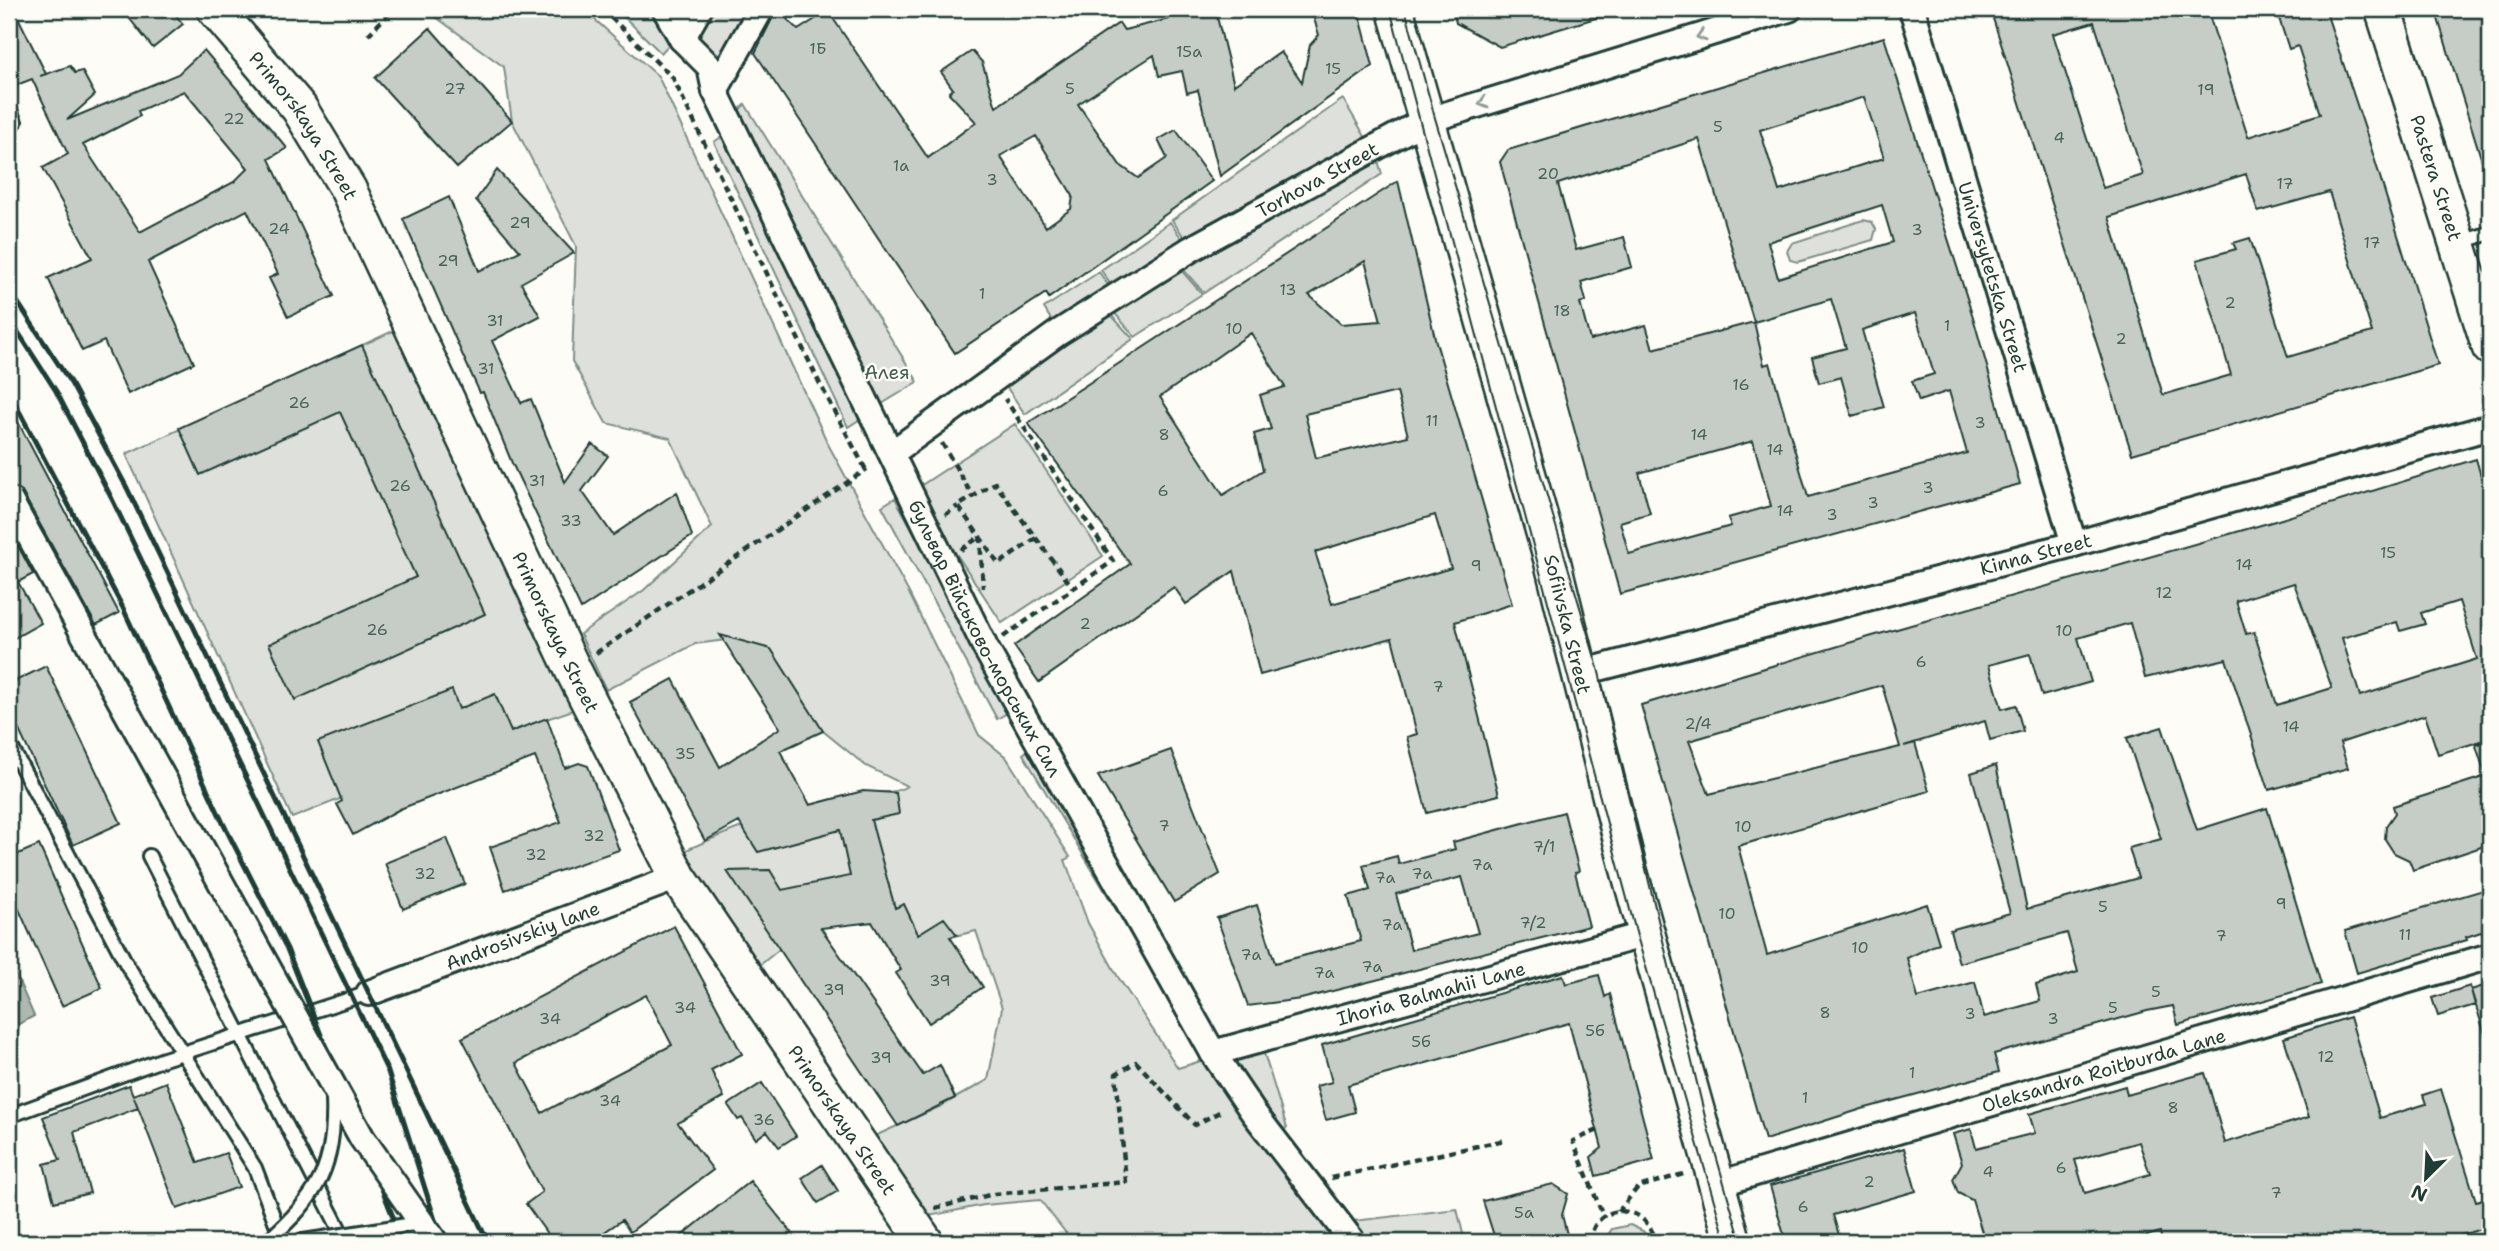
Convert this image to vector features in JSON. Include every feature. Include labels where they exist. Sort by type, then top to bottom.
[{"type":"main road","name":"Primorskaya Street","points":[[215,9],[299,108],[348,189],[573,670],[678,877],[916,1229]]},
{"type":"main road","name":"Sofiivska Street","points":[[1395,9],[1552,560],[1647,934],[1733,1242]]},
{"type":"main road","name":"Pastera Street","points":[[2383,9],[2490,347]]},
{"type":"street","name":"бульвар Військово-морських Сил","points":[[665,9],[682,40],[710,67],[715,91],[986,649],[1213,1053],[1253,1112],[1353,1242]]},
{"type":"street","points":[[682,40],[699,9]]},
{"type":"street","points":[[715,91],[761,9]]},
{"type":"street","name":"Torhova Street","points":[[892,453],[1058,333],[1191,249],[1426,121],[1789,9]]},
{"type":"street","name":"Universytetska Street","points":[[1913,9],[2074,544]]},
{"type":"street","name":"Kinna Street","points":[[1580,673],[2074,544],[2490,427]]},
{"type":"street","points":[[9,499],[362,1138],[428,1232]]},
{"type":"street","name":"Androsivskiy lane","points":[[369,993],[678,877]]},
{"type":"street","name":"Ihoria Balmahii Lane","points":[[1213,1053],[1647,934]]},
{"type":"street","name":"Oleksandra Roitburda Lane","points":[[1715,1175],[2490,956]]},
{"type":"lane","points":[[9,108],[15,122]]},
{"type":"lane","points":[[2458,243],[2490,233]]},
{"type":"lane","points":[[9,744],[127,965],[255,1168],[283,1242]]},
{"type":"lane","points":[[149,856],[346,1242]]},
{"type":"lane","points":[[9,1116],[181,1054],[369,993]]},
{"type":"lane","points":[[266,1242],[308,1199],[330,1161],[335,1131],[333,1087]]},
{"type":"lane","points":[[297,1242],[428,1232]]},
{"type":"path","points":[[368,35],[393,9]]},
{"type":"path","points":[[602,9],[673,78],[813,370],[866,470]]},
{"type":"path","points":[[986,649],[1113,561],[993,382]]},
{"type":"path","points":[[931,424],[973,497]]},
{"type":"path","points":[[573,670],[892,453]]},
{"type":"path","points":[[1036,538],[999,564],[958,506],[995,483],[1036,538],[1073,588]]},
{"type":"path","points":[[980,536],[984,599]]},
{"type":"path","points":[[2475,744],[2490,739]]},
{"type":"path","points":[[916,1229],[994,1194],[1126,1182],[1116,1074],[1136,1062],[1195,1125],[1224,1112],[1217,1102]]},
{"type":"path","points":[[1598,1130],[1573,1141],[1604,1218]]},
{"type":"path","points":[[1307,1182],[1505,1140]]},
{"type":"path","points":[[1590,1242],[1594,1225],[1618,1212],[1638,1186],[1715,1175]]},
{"type":"path","points":[[1618,1212],[1641,1215],[1649,1223],[1656,1242]]},
{"type":"green space","points":[[425,9],[583,9],[658,76],[829,446],[909,593],[979,735],[1006,757],[1070,857],[1065,860],[1088,923],[1118,977],[1178,1068],[1204,1060],[1321,1213],[1336,1242],[1073,1242],[1040,1200],[984,1205],[919,1218],[866,1140],[939,1107],[988,1080],[1002,1008],[976,931],[950,937],[901,970],[872,922],[832,925],[803,934],[791,941],[747,976],[670,858],[736,829],[780,814],[849,795],[894,791],[907,786],[866,766],[823,731],[771,649],[734,639],[695,644],[606,690],[580,634],[644,590],[712,527],[670,438],[606,423],[572,361],[576,246],[512,121],[504,67]]},
{"type":"green space","points":[[616,9],[651,9],[674,39],[661,53]]},
{"type":"green space","points":[[704,9],[756,9],[720,72],[691,31]]},
{"type":"green space","points":[[1343,99],[1370,145],[1189,244],[1172,220]]},
{"type":"green space","name":"Алея","points":[[745,104],[918,382],[880,405],[734,116]]},
{"type":"green space","name":"Алея","points":[[729,132],[868,414],[848,427],[714,142]]},
{"type":"green space","points":[[1375,151],[1382,174],[1204,293],[1176,261]]},
{"type":"green space","points":[[1863,220],[1872,222],[1876,229],[1873,240],[1798,262],[1790,260],[1787,251],[1792,243]]},
{"type":"green space","points":[[1170,222],[1185,243],[1114,290],[1101,270]]},
{"type":"green space","points":[[1174,262],[1202,294],[1135,337],[1107,304]]},
{"type":"green space","points":[[1099,272],[1112,291],[1056,328],[1044,308]]},
{"type":"green space","points":[[1104,307],[1133,339],[1025,414],[1001,379]]},
{"type":"green space","points":[[408,324],[588,705],[511,731],[292,818],[126,454]]},
{"type":"green space","points":[[1015,424],[1103,556],[1002,623],[914,490]]},
{"type":"green space","points":[[895,498],[1012,710],[997,719],[882,506]]},
{"type":"green space","points":[[1035,745],[1162,966],[1152,970],[1023,754]]},
{"type":"green space","points":[[1263,1050],[1287,1128],[1274,1132],[1225,1060]]},
{"type":"green space","points":[[1457,1209],[1465,1242],[1368,1242],[1353,1221]]},
{"type":"green space","points":[[1630,1225],[1643,1231],[1651,1242],[1603,1242],[1612,1229]]},
{"type":"shaded area","points":[[9,959],[34,1016],[19,1024],[17,1039],[9,1042]]},
{"type":"building","points":[[9,9],[14,9],[46,74],[70,66],[75,73],[82,71],[95,95],[67,120],[178,74],[204,50],[287,148],[269,159],[334,296],[288,317],[269,278],[278,274],[247,210],[148,262],[194,363],[128,394],[104,341],[82,351],[48,278],[92,258],[43,168],[68,154],[32,79],[9,88]],"holes":[[[184,91],[248,168],[234,182],[140,232],[83,145],[140,116],[138,111]]]},
{"type":"building","points":[[122,9],[171,9],[183,24],[153,48]]},
{"type":"building","points":[[777,9],[798,30],[828,11],[928,158],[976,122],[949,93],[953,89],[941,72],[972,51],[982,62],[996,107],[1119,23],[1124,30],[1169,19],[1166,9],[1215,9],[1234,85],[1281,52],[1302,82],[1310,45],[1319,35],[1311,9],[1358,9],[1373,66],[1220,176],[1198,90],[1187,93],[1182,71],[1159,76],[1154,55],[1078,104],[1120,165],[1138,178],[1167,158],[1158,140],[1176,130],[1212,181],[1049,298],[1046,293],[955,353],[755,53]],"holes":[[[1036,136],[1073,196],[1071,209],[1046,227],[1000,156]]]},
{"type":"building","points":[[1453,9],[1612,9],[1612,13],[1500,47],[1456,23]]},
{"type":"building","points":[[1990,9],[2207,9],[2248,137],[2320,114],[2298,46],[2289,49],[2276,9],[2325,9],[2438,365],[2132,454]],"holes":[[[2094,22],[2143,175],[2103,188],[2053,34]],[[2246,174],[2258,212],[2329,192],[2372,332],[2288,357],[2250,238],[2233,243],[2236,249],[2197,260],[2231,375],[2163,395],[2109,217]]]},
{"type":"building","points":[[2435,9],[2490,9],[2490,173],[2486,174]]},
{"type":"building","points":[[430,28],[512,121],[457,168],[375,78]]},
{"type":"building","points":[[1884,37],[1973,317],[2020,484],[1620,594],[1500,162],[1508,150]],"holes":[[[1864,97],[1884,158],[1779,191],[1760,130]],[[1699,139],[1754,322],[1653,349],[1646,325],[1590,340],[1580,303],[1586,301],[1581,282],[1632,267],[1624,237],[1576,250],[1558,184]],[[1882,205],[1893,242],[1778,278],[1768,242]],[[1831,299],[1846,348],[1812,357],[1819,383],[1841,377],[1852,416],[1884,407],[1862,330],[1915,313],[1934,374],[1912,381],[1919,401],[1949,391],[1967,453],[1808,497],[1770,363],[1764,365],[1754,322]],[[1753,441],[1771,506],[1728,518],[1731,526],[1629,554],[1620,522],[1650,513],[1639,473]]]},
{"type":"building","points":[[497,170],[574,253],[521,283],[540,316],[492,341],[521,403],[531,399],[565,482],[592,444],[608,456],[582,491],[613,535],[677,492],[692,536],[581,609],[512,463],[483,392],[480,393],[463,356],[403,219],[449,197],[479,271],[520,251],[476,200]]},
{"type":"building","points":[[1398,181],[1436,342],[1512,604],[1455,622],[1499,795],[1427,813],[1407,737],[1417,734],[1392,638],[1260,675],[1234,571],[1186,604],[1174,587],[1039,682],[1014,646],[1130,564],[1028,423]],"holes":[[[1365,261],[1381,321],[1341,324],[1309,295]],[[1251,333],[1285,387],[1260,395],[1271,429],[1254,434],[1263,470],[1223,495],[1160,397]],[[1397,392],[1408,436],[1316,458],[1305,414]],[[1435,515],[1451,568],[1332,604],[1315,552]]]},
{"type":"building","points":[[362,345],[485,614],[295,700],[269,644],[416,577],[340,412],[200,475],[179,428]]},
{"type":"building","points":[[9,405],[119,613],[96,625],[22,492],[9,484]]},
{"type":"building","points":[[2476,459],[2490,507],[2490,844],[2413,870],[2409,860],[2394,853],[2385,839],[2386,826],[2395,813],[2393,806],[2486,776],[2475,743],[2438,754],[2425,715],[2340,743],[2348,768],[2269,790],[2226,659],[2145,678],[2130,623],[2078,638],[2091,682],[2042,696],[2030,654],[1989,665],[2002,709],[2016,705],[2023,731],[1990,740],[1985,721],[1904,746],[1915,743],[1929,791],[1738,846],[1767,955],[1927,904],[1939,943],[1907,958],[1918,998],[1975,982],[1984,1017],[2040,1001],[2036,985],[2078,972],[2067,933],[1959,963],[1950,930],[2010,913],[1971,773],[1996,765],[2027,909],[2138,878],[2129,848],[2161,839],[2127,738],[2162,727],[2197,830],[2267,808],[2321,984],[2178,1025],[2173,1006],[2147,1011],[1994,1054],[1999,1072],[1862,1109],[1765,1140],[1641,705],[2275,521]],"holes":[[[2294,583],[2332,688],[2277,705],[2254,632],[2246,634],[2236,601]],[[2459,601],[2477,659],[2360,696],[2342,638],[2397,622],[2400,631],[2425,624],[2421,613]],[[1882,685],[1900,747],[1709,794],[1689,741]]]},
{"type":"building","points":[[9,529],[33,574],[18,582],[41,623],[9,641]]},
{"type":"building","points":[[720,635],[771,649],[823,731],[780,751],[810,805],[863,791],[896,793],[899,814],[871,820],[895,908],[904,904],[918,934],[944,918],[957,935],[950,937],[983,987],[929,1023],[896,973],[901,970],[872,922],[821,928],[923,1075],[940,1065],[955,1098],[898,1126],[727,871],[770,870],[782,890],[850,876],[840,830],[758,852],[739,822],[705,841],[630,702],[673,679],[720,767],[780,728]]},
{"type":"building","points":[[46,666],[121,823],[73,845],[9,709],[9,684]]},
{"type":"building","points":[[452,690],[459,709],[495,694],[511,732],[547,718],[565,768],[579,763],[588,766],[619,850],[505,890],[490,847],[561,822],[535,757],[400,809],[353,835],[337,804],[342,801],[318,742]]},
{"type":"building","points":[[1171,750],[1220,874],[1174,902],[1098,776]]},
{"type":"building","points":[[1564,812],[1579,871],[1575,872],[1589,926],[1301,999],[1248,1006],[1217,918],[1257,905],[1275,963],[1361,941],[1348,896],[1370,890],[1363,865],[1397,856],[1399,864],[1455,849],[1453,842]],"holes":[[[1462,877],[1478,933],[1411,950],[1396,894]]]},
{"type":"building","points":[[447,838],[465,884],[403,909],[385,863]]},
{"type":"building","points":[[39,845],[102,988],[62,1006],[9,887],[9,858]]},
{"type":"building","points":[[2490,888],[2490,929],[2466,937],[2467,940],[2357,973],[2345,931]]},
{"type":"building","points":[[674,926],[742,1054],[711,1070],[724,1097],[678,1123],[713,1170],[630,1232],[622,1220],[590,1242],[553,1242],[526,1204],[542,1192],[462,1038]],"holes":[[[646,995],[672,1045],[542,1113],[516,1063]]]},
{"type":"building","points":[[1563,975],[1566,984],[1599,975],[1605,997],[1610,994],[1654,1160],[1596,1176],[1591,1157],[1602,1148],[1569,1023],[1348,1085],[1355,1112],[1326,1120],[1316,1086],[1332,1082],[1322,1045]]},
{"type":"building","points":[[2490,984],[2490,1038],[2486,1038],[2471,990]]},
{"type":"building","points":[[2470,986],[2475,1005],[2438,1016],[2432,998]]},
{"type":"building","points":[[2350,1017],[2380,1118],[2426,1104],[2423,1095],[2441,1089],[2476,1201],[2490,1197],[2490,1226],[2441,1242],[2162,1242],[2160,1232],[2126,1242],[1985,1242],[1972,1200],[1958,1193],[1953,1179],[1962,1163],[1953,1134],[1971,1129],[1976,1148],[2035,1133],[2029,1114],[2125,1086],[2127,1095],[2205,1073],[2225,1143],[2309,1117],[2284,1038]],"holes":[[[2139,1142],[2150,1174],[2085,1193],[2075,1160]]]},
{"type":"building","points":[[166,1082],[198,1163],[226,1153],[239,1187],[177,1209],[134,1097],[138,1108],[74,1132],[90,1193],[54,1202],[44,1164],[60,1160],[43,1117],[129,1085],[133,1095]]},
{"type":"building","points":[[762,1083],[796,1136],[779,1147],[767,1131],[756,1139],[742,1118],[738,1120],[728,1105]]},
{"type":"building","points":[[1904,1148],[1916,1191],[1833,1215],[1841,1242],[1786,1242],[1770,1186]]},
{"type":"building","points":[[822,1165],[838,1191],[818,1203],[802,1178]]},
{"type":"building","points":[[750,1181],[799,1242],[674,1242],[725,1201]]},
{"type":"building","points":[[1553,1184],[1568,1194],[1562,1215],[1569,1242],[1496,1242],[1483,1201]]},
{"type":"tram line","points":[[1390,9],[1637,936],[1726,1242]]},
{"type":"tram line","points":[[1405,9],[1598,668],[1706,1121],[1741,1242]]},
{"type":"railway","points":[[9,289],[72,385],[127,488],[488,1242]]},
{"type":"railway","points":[[9,318],[56,391],[112,499],[388,1072],[442,1242]]},
{"type":"railway","points":[[9,392],[122,606],[224,825],[287,949],[403,1242]]}]
